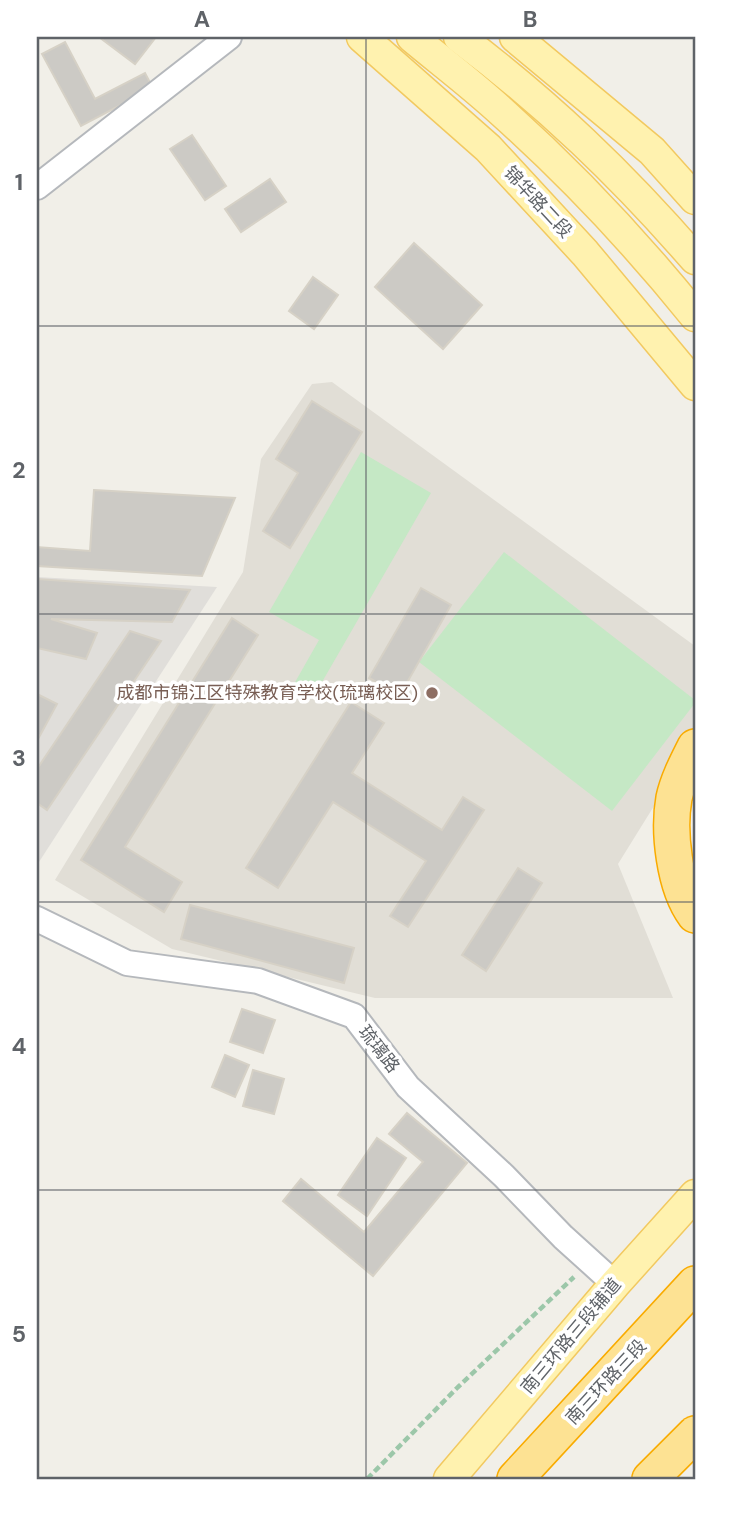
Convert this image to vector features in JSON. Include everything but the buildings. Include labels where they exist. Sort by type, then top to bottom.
[{"type":"highway","points":[[695,747],[674,797],[671,837],[678,874],[695,915]]},
{"type":"highway","name":"南三环路三段","points":[[515,1479],[695,1284]]},
{"type":"highway","points":[[650,1479],[695,1434]]},
{"type":"main road","name":"锦华路二段","points":[[362,37],[488,148],[585,253],[695,385]]},
{"type":"main road","points":[[412,37],[503,112],[583,190],[662,275],[695,316]]},
{"type":"main road","points":[[459,37],[567,125],[616,172],[695,259]]},
{"type":"main road","points":[[515,37],[652,151],[695,199]]},
{"type":"main road","name":"南三环路三段辅道","points":[[449,1479],[615,1284],[695,1195]]},
{"type":"street","points":[[37,187],[229,37]]},
{"type":"street","name":"琉璃路","points":[[37,919],[127,963],[258,981],[354,1016],[408,1087],[615,1284]]},
{"type":"path","points":[[367,1479],[458,1387],[590,1261]]},
{"type":"shaded area","name":"成都市锦江区特殊教育学校(琉璃校区)","points":[[332,382],[695,646],[695,740],[618,864],[673,998],[375,998],[172,949],[55,880],[243,572],[261,459],[312,384]]},
{"type":"shaded area","points":[[37,577],[217,587],[37,865]]},
{"type":"green space","points":[[361,452],[431,493],[314,696],[294,684],[319,640],[269,612]]},
{"type":"green space","points":[[504,552],[695,700],[612,811],[419,662]]},
{"type":"place","name":"成都市锦江区特殊教育学校(琉璃校区)","points":[[432,693]]}]
